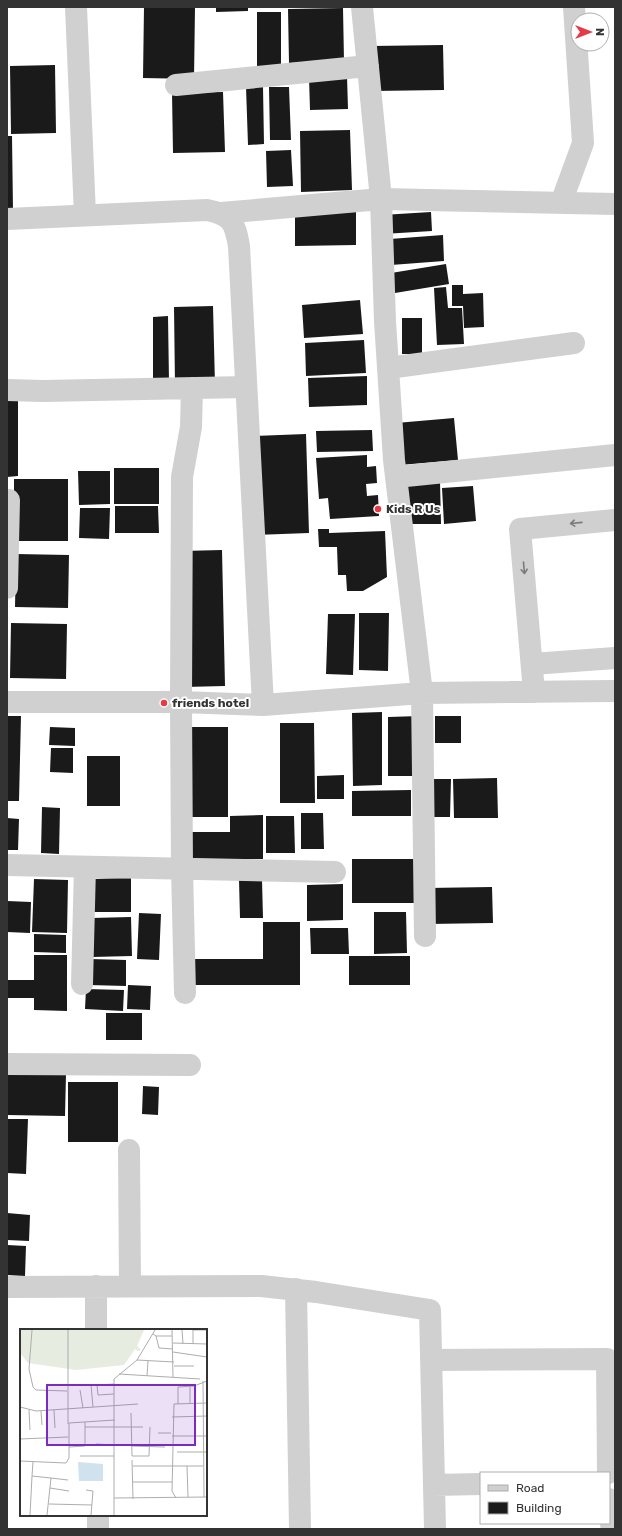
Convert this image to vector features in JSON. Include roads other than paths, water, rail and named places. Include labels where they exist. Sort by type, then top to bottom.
[{"type":"street","points":[[76,7],[85,215]]},
{"type":"street","points":[[362,7],[381,199],[385,321],[396,477],[422,693],[425,936]]},
{"type":"street","points":[[561,203],[583,143],[574,7]]},
{"type":"street","points":[[176,85],[368,66]]},
{"type":"street","points":[[7,219],[207,210],[221,213],[381,199],[615,204]]},
{"type":"street","points":[[221,213],[230,220],[236,231],[239,246],[263,704]]},
{"type":"street","points":[[388,368],[574,343]]},
{"type":"street","points":[[7,390],[42,391],[246,387]]},
{"type":"street","points":[[185,993],[182,870],[181,702],[182,477],[192,427],[192,388]]},
{"type":"street","points":[[396,477],[615,455]]},
{"type":"street","points":[[7,588],[9,500]]},
{"type":"street","points":[[534,692],[520,529],[615,520]]},
{"type":"street","points":[[532,664],[615,658]]},
{"type":"street","points":[[7,702],[181,702],[263,704],[422,693],[615,691]]},
{"type":"street","points":[[7,865],[182,870],[335,872]]},
{"type":"street","points":[[82,984],[85,867]]},
{"type":"street","points":[[7,1064],[190,1065]]},
{"type":"street","points":[[129,1150],[130,1286]]},
{"type":"street","points":[[96,1286],[96,1329]]},
{"type":"street","points":[[7,1287],[261,1286],[430,1310],[435,1529]]},
{"type":"street","points":[[296,1290],[300,1529]]},
{"type":"street","points":[[431,1360],[607,1359],[608,1472]]},
{"type":"street","points":[[434,1485],[480,1484]]},
{"type":"street","points":[[98,1516],[98,1529]]},
{"type":"street","points":[[610,1519],[612,1529]]},
{"type":"place","name":"Kids R Us","points":[[378,509]]},
{"type":"place","name":"friends hotel","points":[[164,703]]}]
